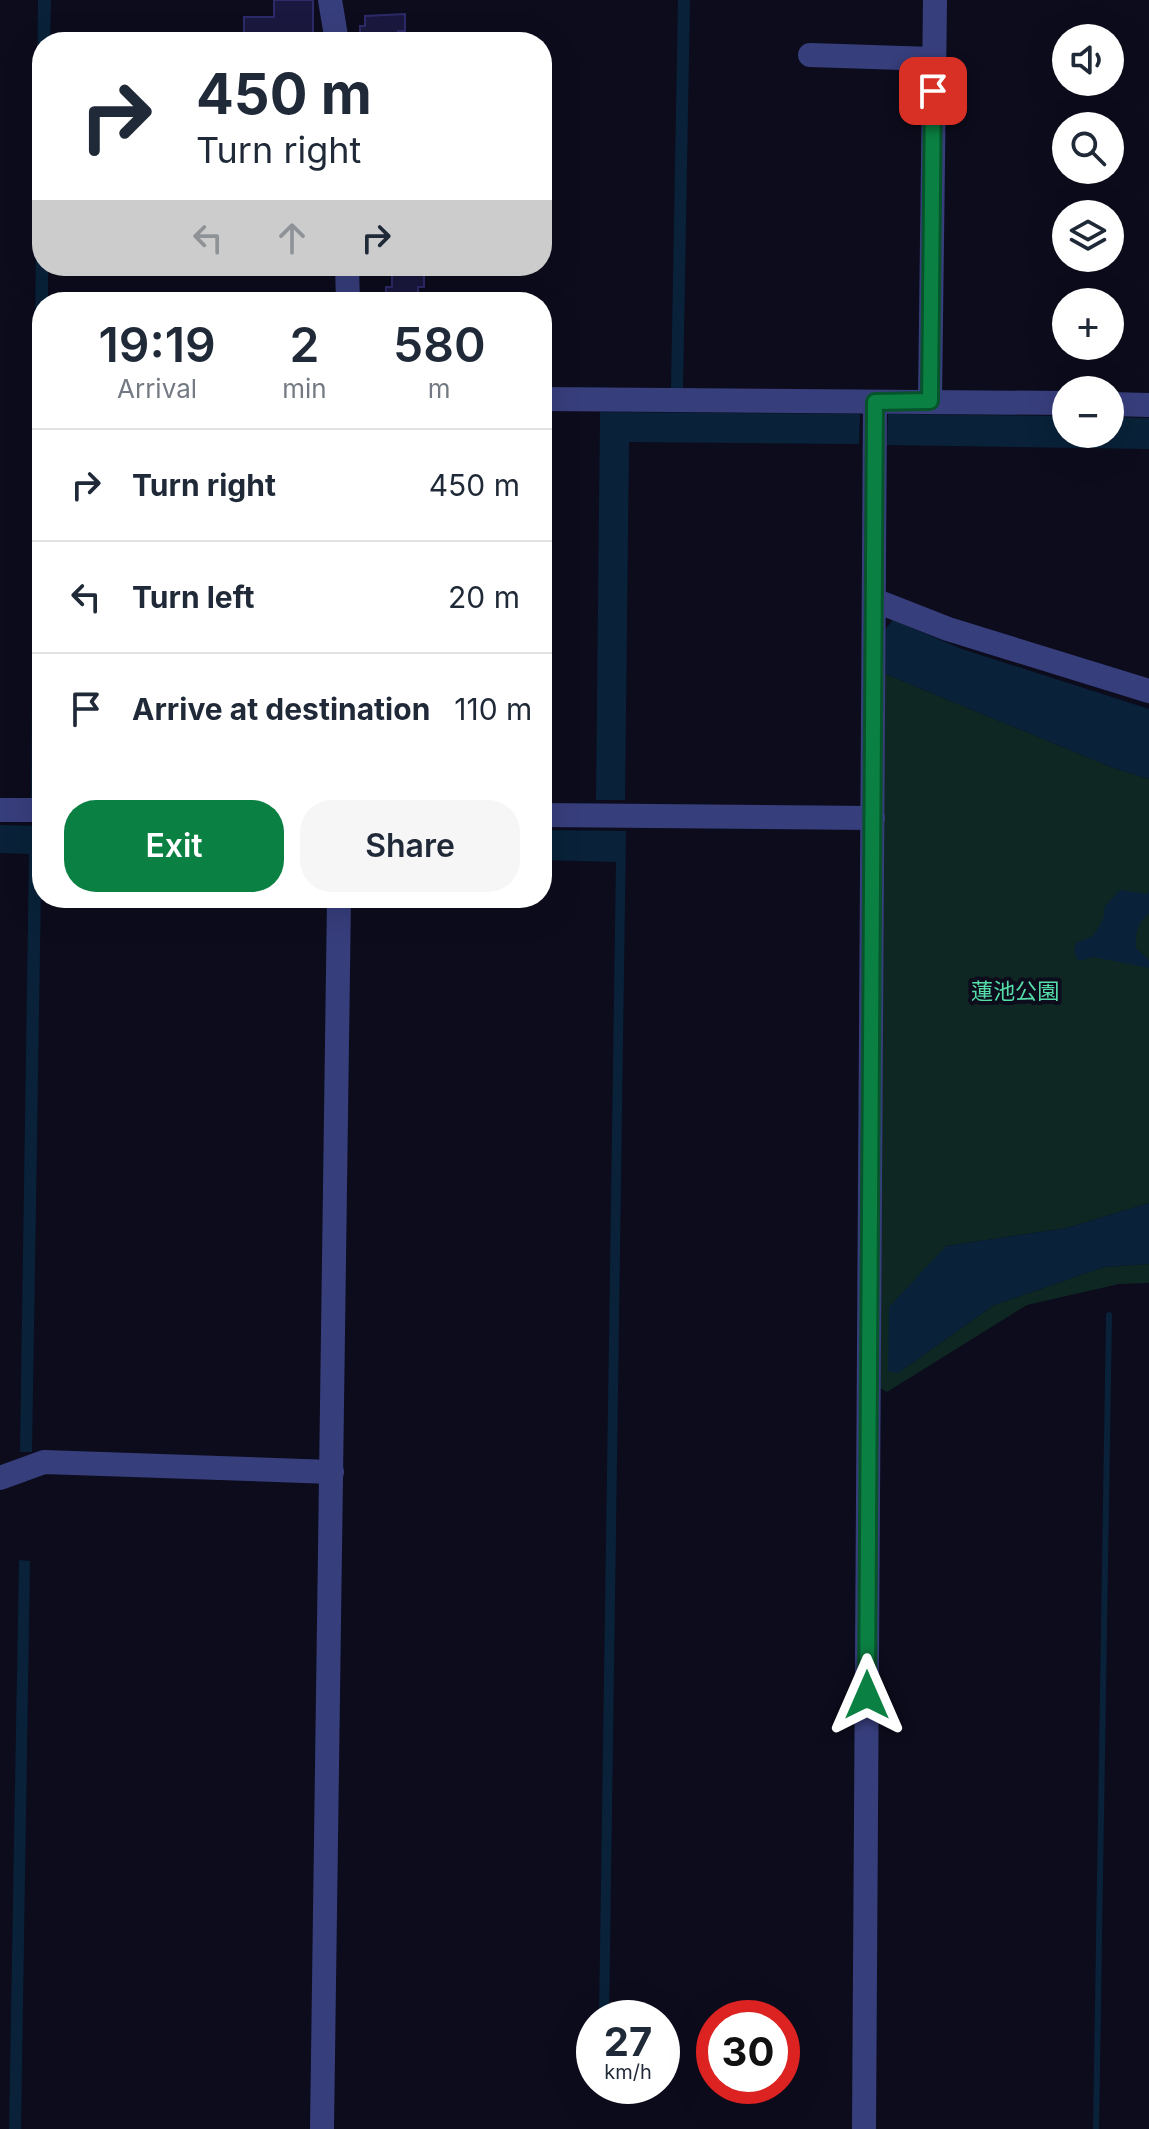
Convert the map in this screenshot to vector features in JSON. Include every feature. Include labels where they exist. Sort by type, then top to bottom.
[{"type":"street","points":[[330,0],[335,32]]},
{"type":"street","points":[[930,401],[935,0]]},
{"type":"street","points":[[810,55],[933,59]]},
{"type":"street","points":[[552,399],[1052,403]]},
{"type":"street","points":[[864,2129],[875,402]]},
{"type":"street","points":[[1124,404],[1149,405]]},
{"type":"street","points":[[874,600],[948,629],[1149,691]]},
{"type":"street","points":[[0,810],[32,810]]},
{"type":"street","points":[[552,815],[873,818]]},
{"type":"street","points":[[322,2129],[339,908]]},
{"type":"street","points":[[0,1478],[44,1462],[332,1472]]},
{"type":"green space","name":"蓮池公園","points":[[883,673],[1111,767],[1149,779],[1149,1203],[1067,1228],[946,1246],[898,1373],[994,1305],[1104,1267],[1149,1264],[1149,1283],[1119,1284],[1027,1305],[887,1392],[878,1387]]},
{"type":"water","points":[[38,0],[51,0],[50,32],[38,32]]},
{"type":"water","points":[[678,0],[690,0],[683,389],[671,389]]},
{"type":"water","points":[[36,276],[48,276],[48,292],[35,292]]},
{"type":"water","points":[[600,412],[860,414],[859,444],[629,442],[625,800],[596,800]]},
{"type":"water","points":[[888,414],[1052,416],[1052,448],[887,445]]},
{"type":"water","points":[[1124,417],[1149,418],[1149,449],[1084,448],[1124,448]]},
{"type":"water","points":[[893,620],[962,649],[1149,709],[1149,779],[1111,767],[883,673],[882,633]]},
{"type":"water","points":[[32,684],[32,798],[31,798]]},
{"type":"water","points":[[0,825],[32,826],[32,908],[41,908],[32,1452],[20,1452],[29,854],[0,853]]},
{"type":"water","points":[[552,830],[626,831],[609,2000],[599,2000],[616,862],[552,860]]},
{"type":"water","points":[[1149,888],[1149,914],[1139,925],[1136,948],[1149,960],[1149,968],[1093,957],[1079,961],[1074,952],[1076,943],[1093,936],[1103,920],[1105,906],[1120,890],[1148,894]]},
{"type":"water","points":[[1149,1203],[1149,1264],[1104,1267],[994,1305],[898,1373],[888,1371],[889,1307],[946,1246],[1067,1228]]},
{"type":"water","points":[[19,1560],[30,1561],[21,2129],[9,2129]]},
{"type":"building","points":[[274,0],[313,0],[313,32],[244,32],[244,17],[274,17]]},
{"type":"building","points":[[405,14],[405,31],[360,32],[360,26],[365,26],[365,16]]},
{"type":"building","points":[[392,276],[424,276],[424,287],[418,287],[418,292],[386,292],[386,287],[392,287]]},
{"type":"waterway","points":[[1096,2129],[1109,1315]]},
{"type":"route","points":[[867,1695],[875,402],[930,401],[933,91]]}]
